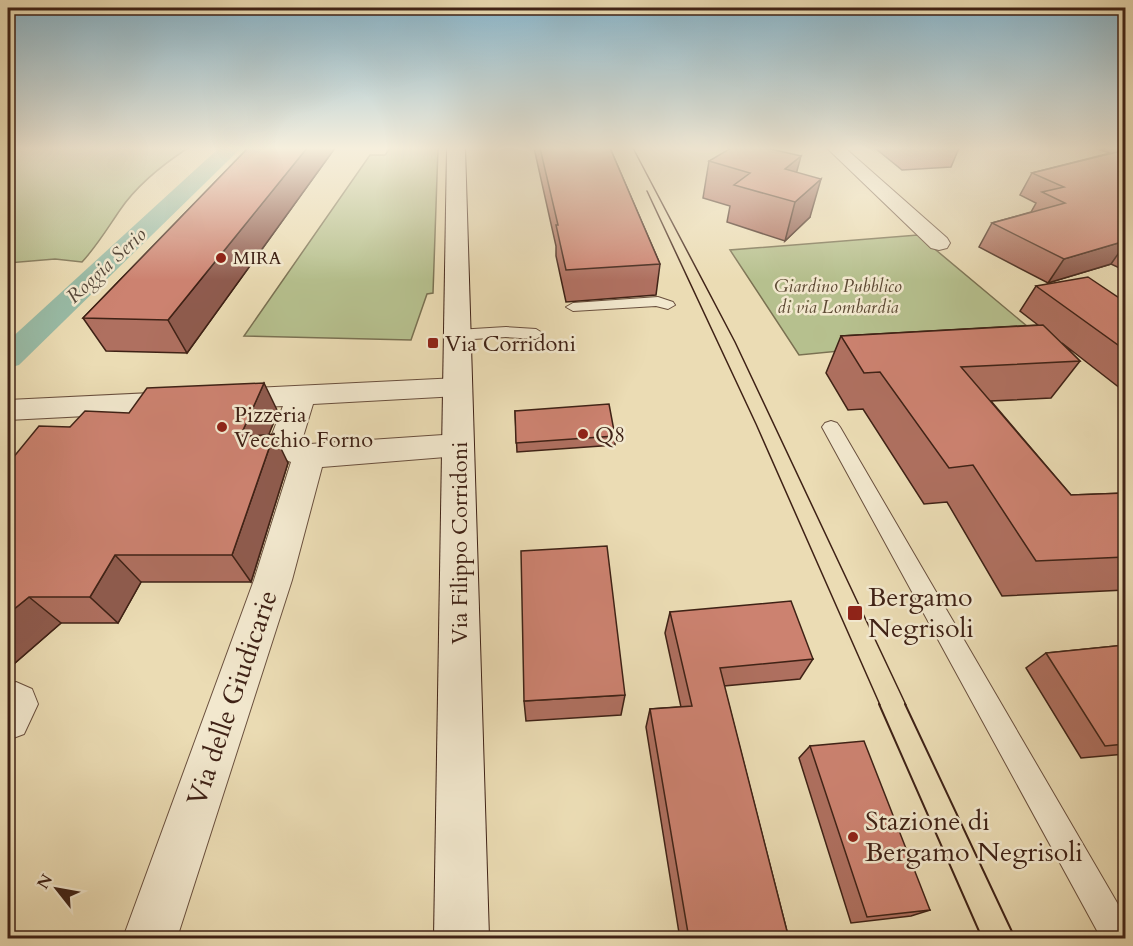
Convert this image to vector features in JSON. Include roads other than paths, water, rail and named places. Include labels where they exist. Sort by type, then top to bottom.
[{"type":"street","name":"Via Filippo Corridoni","points":[[456,192],[462,939]]},
{"type":"street","points":[[884,192],[939,243]]},
{"type":"street","points":[[8,410],[458,387]]},
{"type":"street","points":[[302,394],[287,437],[292,450],[309,456],[458,445]]},
{"type":"street","name":"Via delle Giudicarie","points":[[150,939],[273,580],[309,456]]},
{"type":"lane","points":[[573,307],[658,300],[668,305]]},
{"type":"lane","points":[[458,335],[506,332],[536,334]]},
{"type":"lane","points":[[831,426],[1119,939]]},
{"type":"waterway","name":"Roggia Serio","points":[[8,358],[184,192]]},
{"type":"tram line","points":[[648,192],[756,424],[880,705]]},
{"type":"tram line","points":[[656,192],[735,342],[906,705]]},
{"type":"tram line","points":[[879,704],[982,938]]},
{"type":"tram line","points":[[905,704],[1015,938]]},
{"type":"place","name":"MIRA","points":[[221,258]]},
{"type":"place","name":"Via Corridoni","points":[[433,343]]},
{"type":"place","name":"Pizzeria Vecchio Forno","points":[[222,427]]},
{"type":"place","name":"Q8","points":[[583,434]]},
{"type":"place","name":"Bergamo Negrisoli","points":[[855,613]]},
{"type":"place","name":"Stazione di Bergamo Negrisoli","points":[[853,837]]},
{"type":"park label","name":"Giardino Pubblico di via Lombardia","points":[[838,296]]}]
